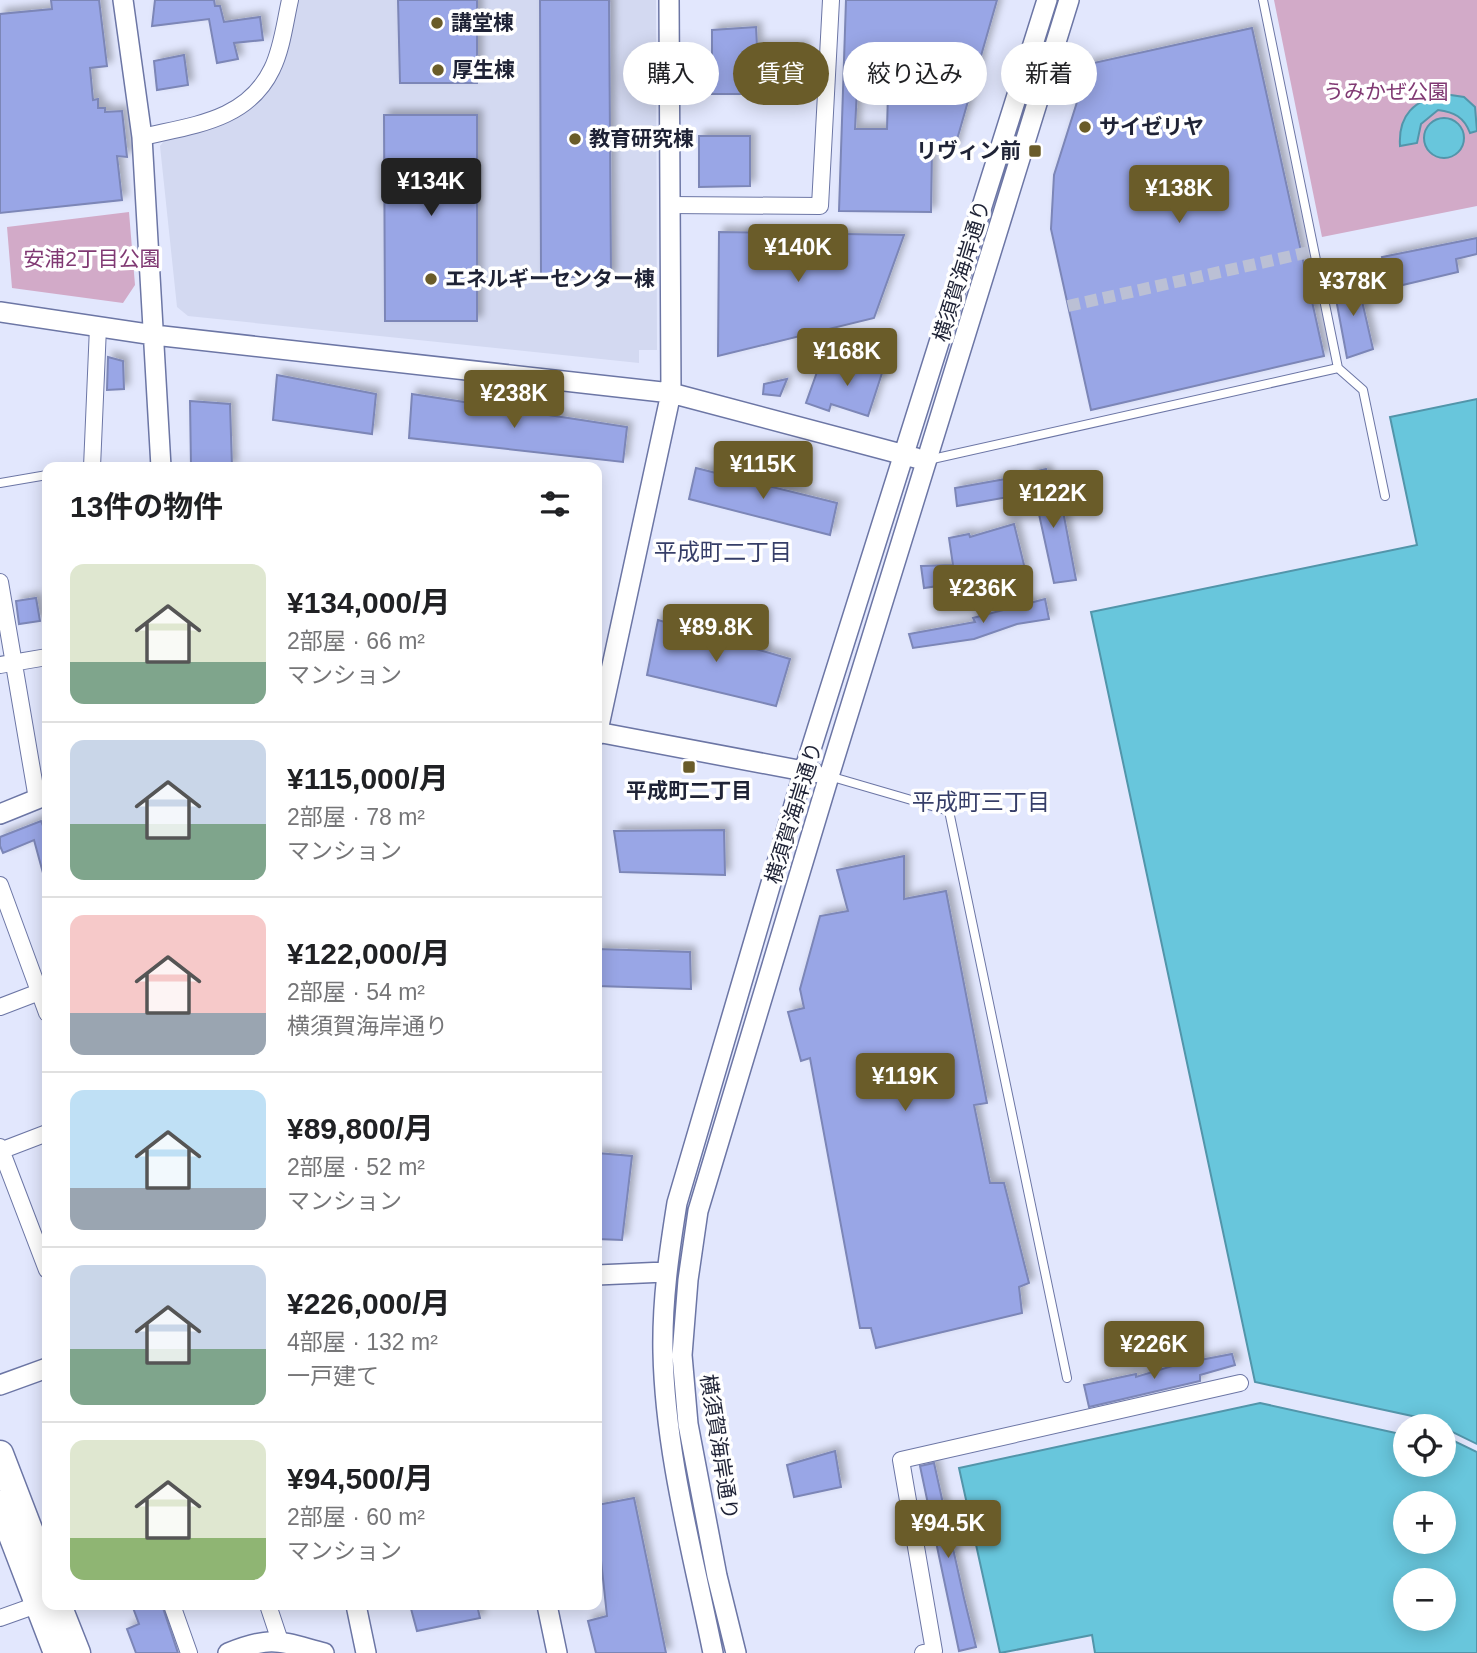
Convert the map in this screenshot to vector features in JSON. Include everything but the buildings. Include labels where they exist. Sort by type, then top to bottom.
[{"type":"highway","points":[[0,1454],[42,1563]]},
{"type":"highway","points":[[0,1504],[42,1591]]},
{"type":"highway","points":[[49,1610],[57,1653]]},
{"type":"highway","points":[[52,1610],[77,1653]]},
{"type":"street","points":[[123,0],[142,137],[161,462]]},
{"type":"street","points":[[142,137],[224,118],[246,104],[273,67],[290,0]]},
{"type":"street","points":[[602,710],[671,393],[669,0]]},
{"type":"street","points":[[669,205],[820,206],[831,0]]},
{"type":"street","points":[[713,1653],[670,1434],[663,1352],[665,1272],[677,1203],[804,771],[1047,0]]},
{"type":"street","name":"横須賀海岸通り","points":[[736,1653],[717,1576],[688,1424],[682,1354],[688,1280],[698,1211],[828,776],[1069,0]]},
{"type":"street","points":[[0,312],[154,335],[671,393],[928,460]]},
{"type":"street","points":[[92,462],[98,327]]},
{"type":"street","points":[[0,582],[8,664],[42,797],[0,814]]},
{"type":"street","points":[[8,664],[42,658]]},
{"type":"street","points":[[602,734],[828,776]]},
{"type":"street","points":[[0,885],[42,988]]},
{"type":"street","points":[[0,1007],[42,990]]},
{"type":"street","points":[[42,1135],[0,1150],[42,1257]]},
{"type":"street","points":[[602,1275],[665,1272]]},
{"type":"street","points":[[0,1385],[42,1370]]},
{"type":"street","points":[[930,1652],[901,1460],[1240,1383]]},
{"type":"street","points":[[0,1618],[42,1605]]},
{"type":"street","points":[[174,1610],[189,1653]]},
{"type":"street","points":[[270,1610],[280,1641]]},
{"type":"street","points":[[357,1610],[366,1653]]},
{"type":"street","points":[[548,1610],[557,1653]]},
{"type":"street","points":[[228,1653],[259,1641],[280,1641],[324,1653]]},
{"type":"lane","points":[[1263,0],[1338,368],[1363,390],[1385,496]]},
{"type":"lane","points":[[928,460],[1338,368]]},
{"type":"lane","points":[[0,483],[42,476]]},
{"type":"lane","points":[[828,776],[949,811],[1067,1378]]},
{"type":"shaded area","points":[[299,0],[656,0],[656,42],[623,42],[623,105],[656,105],[657,350],[639,350],[639,363],[188,316],[177,307],[160,146],[167,137],[219,126],[256,104],[281,72]]},
{"type":"green space","name":"うみかぜ公園","points":[[1274,0],[1477,0],[1477,206],[1322,237]]},
{"type":"green space","name":"安浦2丁目公園","points":[[129,212],[135,285],[123,303],[12,288],[7,227]]},
{"type":"water","points":[[1444,94],[1464,97],[1475,107],[1477,131],[1470,133],[1458,116],[1438,110],[1421,124],[1417,143],[1400,146],[1402,126],[1410,111],[1424,100]]},
{"type":"water","points":[[1444,118],[1452,119],[1458,124],[1463,130],[1463,146],[1458,152],[1452,157],[1444,158],[1436,157],[1430,152],[1425,146],[1424,138],[1425,130],[1430,124],[1436,119]]},
{"type":"water","points":[[1477,399],[1477,1444],[1456,1434],[1456,1414],[1403,1414],[1255,1382],[1091,612],[1417,545],[1390,417]]},
{"type":"water","points":[[1260,1403],[1393,1432],[1393,1477],[1456,1477],[1456,1442],[1477,1452],[1477,1653],[1095,1653],[1092,1635],[1000,1653],[959,1468]]},
{"type":"tunnel","points":[[1068,306],[1314,251]]},
{"type":"place","name":"講堂棟","points":[[437,23]]},
{"type":"place","name":"厚生棟","points":[[438,70]]},
{"type":"place","name":"サイゼリヤ","points":[[1085,127]]},
{"type":"place","name":"教育研究棟","points":[[575,139]]},
{"type":"place","name":"リヴィン前","points":[[1035,151]]},
{"type":"place","name":"エネルギーセンター棟","points":[[431,279]]},
{"type":"place","name":"平成町二丁目","points":[[689,767]]},
{"type":"district","name":"平成町二丁目","points":[[723,552]]},
{"type":"district","name":"平成町三丁目","points":[[981,802]]}]
